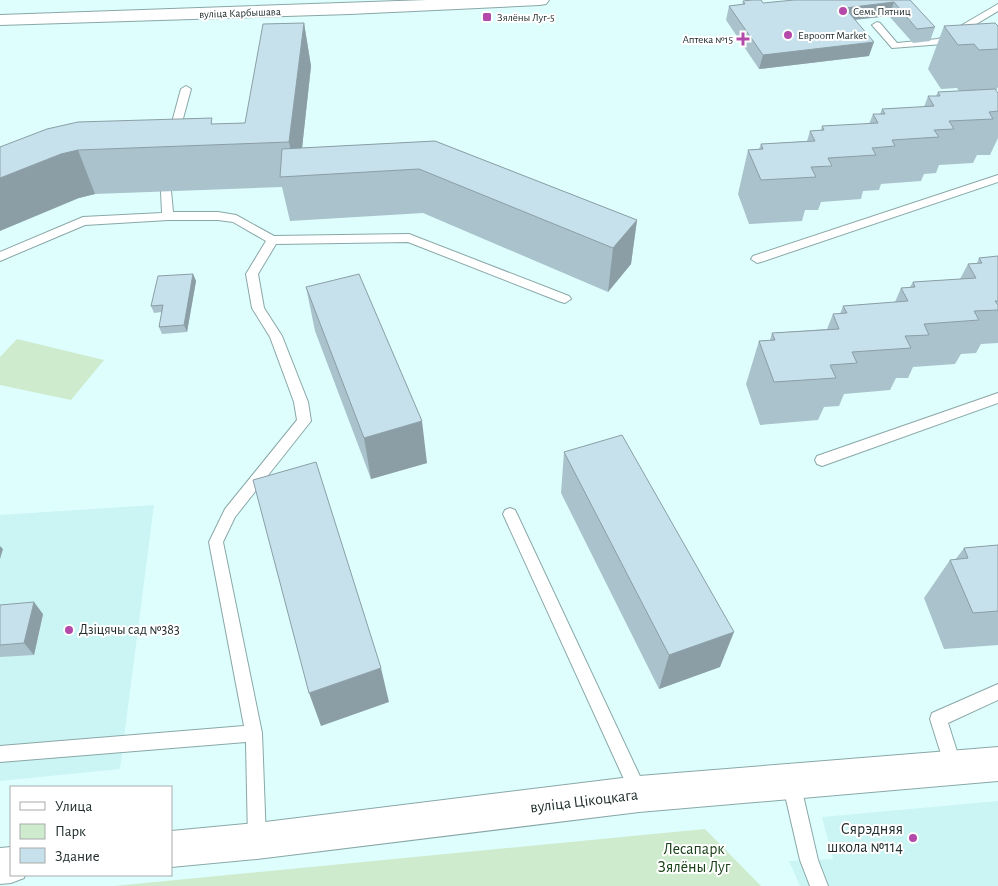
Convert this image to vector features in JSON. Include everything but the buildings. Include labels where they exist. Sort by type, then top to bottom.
[{"type":"main road","name":"вуліца Карбышава","points":[[0,20],[350,9],[540,0]]},
{"type":"main road","name":"вуліца Цікоцкага","points":[[172,849],[639,794],[998,764]]},
{"type":"lane","points":[[877,25],[895,46],[940,42],[998,6],[990,0]]},
{"type":"lane","points":[[170,150],[186,89]]},
{"type":"lane","points":[[757,259],[998,178]]},
{"type":"lane","points":[[166,191],[168,216]]},
{"type":"lane","points":[[0,256],[83,221],[168,216],[218,216],[236,219],[272,240],[410,238],[565,299]]},
{"type":"lane","points":[[258,840],[254,733],[216,542],[230,513],[304,421],[301,402],[276,336],[258,308],[252,274],[272,240]]},
{"type":"lane","points":[[822,460],[998,398]]},
{"type":"lane","points":[[510,514],[639,794]]},
{"type":"lane","points":[[954,769],[938,719],[998,692]]},
{"type":"lane","points":[[0,754],[254,733]]},
{"type":"lane","points":[[791,782],[809,860],[819,886]]},
{"type":"shaded area","name":"Дзіцячы сад №383","points":[[154,505],[120,769],[0,781],[0,515]]},
{"type":"shaded area","name":"Сярэдняя школа №114","points":[[998,801],[998,886],[800,886],[789,861],[833,859],[822,817]]},
{"type":"green space","points":[[17,339],[104,360],[71,400],[0,385],[0,357]]},
{"type":"green space","name":"Лесапарк Зялёны Луг","points":[[705,829],[761,886],[114,886]]},
{"type":"place","name":"Семь Пятниц","points":[[843,11]]},
{"type":"place","name":"Зялёны Луг-5","points":[[487,17]]},
{"type":"place","name":"Евроопт Market","points":[[788,35]]},
{"type":"place","name":"Аптека №15","points":[[743,39]]},
{"type":"place","name":"Дзіцячы сад №383","points":[[69,630]]},
{"type":"place","name":"Сярэдняя школа №114","points":[[913,838]]}]
